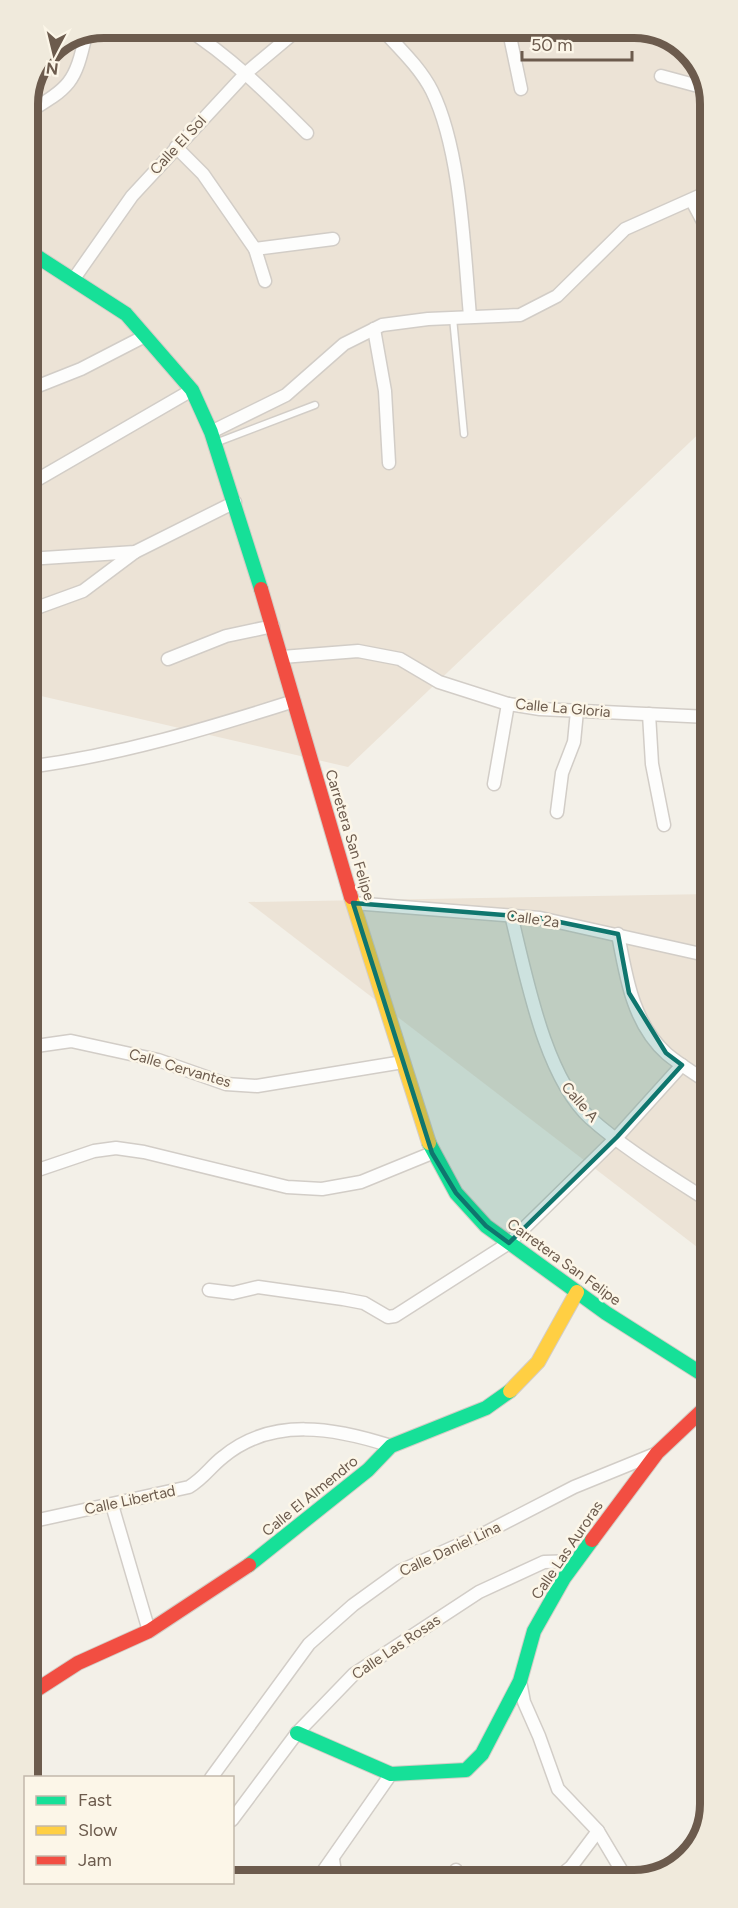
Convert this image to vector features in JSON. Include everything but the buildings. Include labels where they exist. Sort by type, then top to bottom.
[{"type":"main road","name":"Carretera San Felipe","points":[[38,257],[126,314],[192,390],[213,438],[235,502],[353,903],[432,1153],[456,1193],[486,1226],[577,1292],[700,1372]]},
{"type":"main road","name":"Calle El Almendro","points":[[38,1689],[78,1663],[149,1631],[267,1553],[368,1470],[392,1446],[486,1407],[518,1385],[538,1362],[577,1292]]},
{"type":"main road","name":"Calle Las Auroras","points":[[297,1733],[391,1774],[465,1770],[482,1754],[519,1681],[534,1631],[577,1561],[657,1453],[700,1412]]},
{"type":"street","points":[[201,38],[246,73],[307,133]]},
{"type":"street","name":"Calle El Sol","points":[[73,280],[132,196],[246,73],[288,38]]},
{"type":"street","points":[[390,38],[409,58],[431,89],[446,124],[462,226],[470,316]]},
{"type":"street","points":[[510,38],[521,89]]},
{"type":"street","points":[[38,106],[69,85],[78,69],[84,41]]},
{"type":"street","points":[[661,76],[698,86]]},
{"type":"street","points":[[176,147],[203,174],[255,249],[265,281]]},
{"type":"street","points":[[213,438],[286,394],[344,344],[382,325],[453,317],[520,315],[558,296],[625,229],[700,196]]},
{"type":"street","points":[[692,201],[700,217]]},
{"type":"street","points":[[255,249],[333,239]]},
{"type":"street","points":[[374,329],[386,391],[389,463]]},
{"type":"street","points":[[38,386],[81,369],[145,336]]},
{"type":"street","points":[[38,479],[192,390]]},
{"type":"street","points":[[38,607],[83,591],[135,552],[235,502]]},
{"type":"street","points":[[38,558],[135,552]]},
{"type":"street","points":[[168,659],[226,636],[273,626]]},
{"type":"street","name":"Calle La Gloria","points":[[282,657],[358,651],[400,659],[439,682],[508,704],[577,711],[700,717]]},
{"type":"street","points":[[38,766],[89,759],[194,734],[294,701]]},
{"type":"street","points":[[494,784],[508,704]]},
{"type":"street","points":[[556,812],[562,773],[574,742],[577,711]]},
{"type":"street","points":[[649,714],[652,764],[664,825]]},
{"type":"street","name":"Calle 2a","points":[[353,903],[540,918],[700,954]]},
{"type":"street","name":"Calle A","points":[[511,915],[546,1043],[560,1077],[589,1117],[700,1195]]},
{"type":"street","points":[[618,934],[629,993],[643,1022],[666,1053],[700,1077]]},
{"type":"street","name":"Calle Cervantes","points":[[38,1046],[71,1041],[158,1060],[226,1084],[257,1086],[403,1062]]},
{"type":"street","points":[[209,1290],[233,1293],[258,1287],[343,1299],[364,1303],[388,1317],[424,1298],[509,1243],[617,1137],[682,1065]]},
{"type":"street","points":[[38,1170],[94,1151],[116,1148],[144,1152],[287,1187],[322,1190],[361,1182],[432,1153]]},
{"type":"street","name":"Calle Libertad","points":[[38,1520],[189,1487],[206,1476],[222,1457],[246,1442],[276,1431],[303,1428],[335,1431],[392,1446]]},
{"type":"street","name":"Calle Daniel Lina","points":[[212,1776],[309,1644],[353,1605],[400,1571],[483,1534],[574,1487],[657,1453]]},
{"type":"street","points":[[112,1504],[149,1631]]},
{"type":"street","name":"Calle Las Rosas","points":[[234,1817],[297,1733],[354,1674],[479,1592],[544,1562],[577,1561]]},
{"type":"street","points":[[519,1681],[524,1702],[558,1789],[598,1831],[621,1870]]},
{"type":"street","points":[[325,1870],[391,1774]]},
{"type":"street","points":[[567,1870],[598,1831]]},
{"type":"street","points":[[333,1859],[335,1870]]},
{"type":"lane","points":[[453,317],[464,434]]},
{"type":"lane","points":[[213,438],[315,405]]},
{"type":"highlighted area","points":[[353,903],[540,918],[618,934],[629,993],[666,1053],[682,1065],[617,1137],[509,1243],[486,1226],[456,1193],[432,1153]]},
{"type":"shaded area","points":[[104,38],[639,38],[667,46],[687,63],[700,95],[700,433],[348,767],[38,695],[38,99],[43,78],[57,57],[67,49],[91,39]]},
{"type":"shaded area","points":[[700,894],[700,1249],[248,902]]},
{"type":"traffic: fast","points":[[38,257],[126,314],[192,390],[211,432],[261,589]]},
{"type":"traffic: fast","points":[[429,1143],[456,1193],[486,1226],[606,1313],[700,1373]]},
{"type":"traffic: fast","points":[[249,1565],[368,1470],[391,1446],[486,1408],[510,1391]]},
{"type":"traffic: fast","points":[[297,1733],[391,1774],[466,1770],[482,1754],[520,1681],[534,1631],[564,1578],[592,1540]]},
{"type":"traffic: slow","points":[[351,897],[429,1143]]},
{"type":"traffic: slow","points":[[510,1391],[538,1362],[577,1292]]},
{"type":"traffic: jam","points":[[261,589],[351,897]]},
{"type":"traffic: jam","points":[[592,1540],[657,1453],[700,1412]]},
{"type":"traffic: jam","points":[[38,1689],[78,1663],[149,1631],[249,1565]]}]
